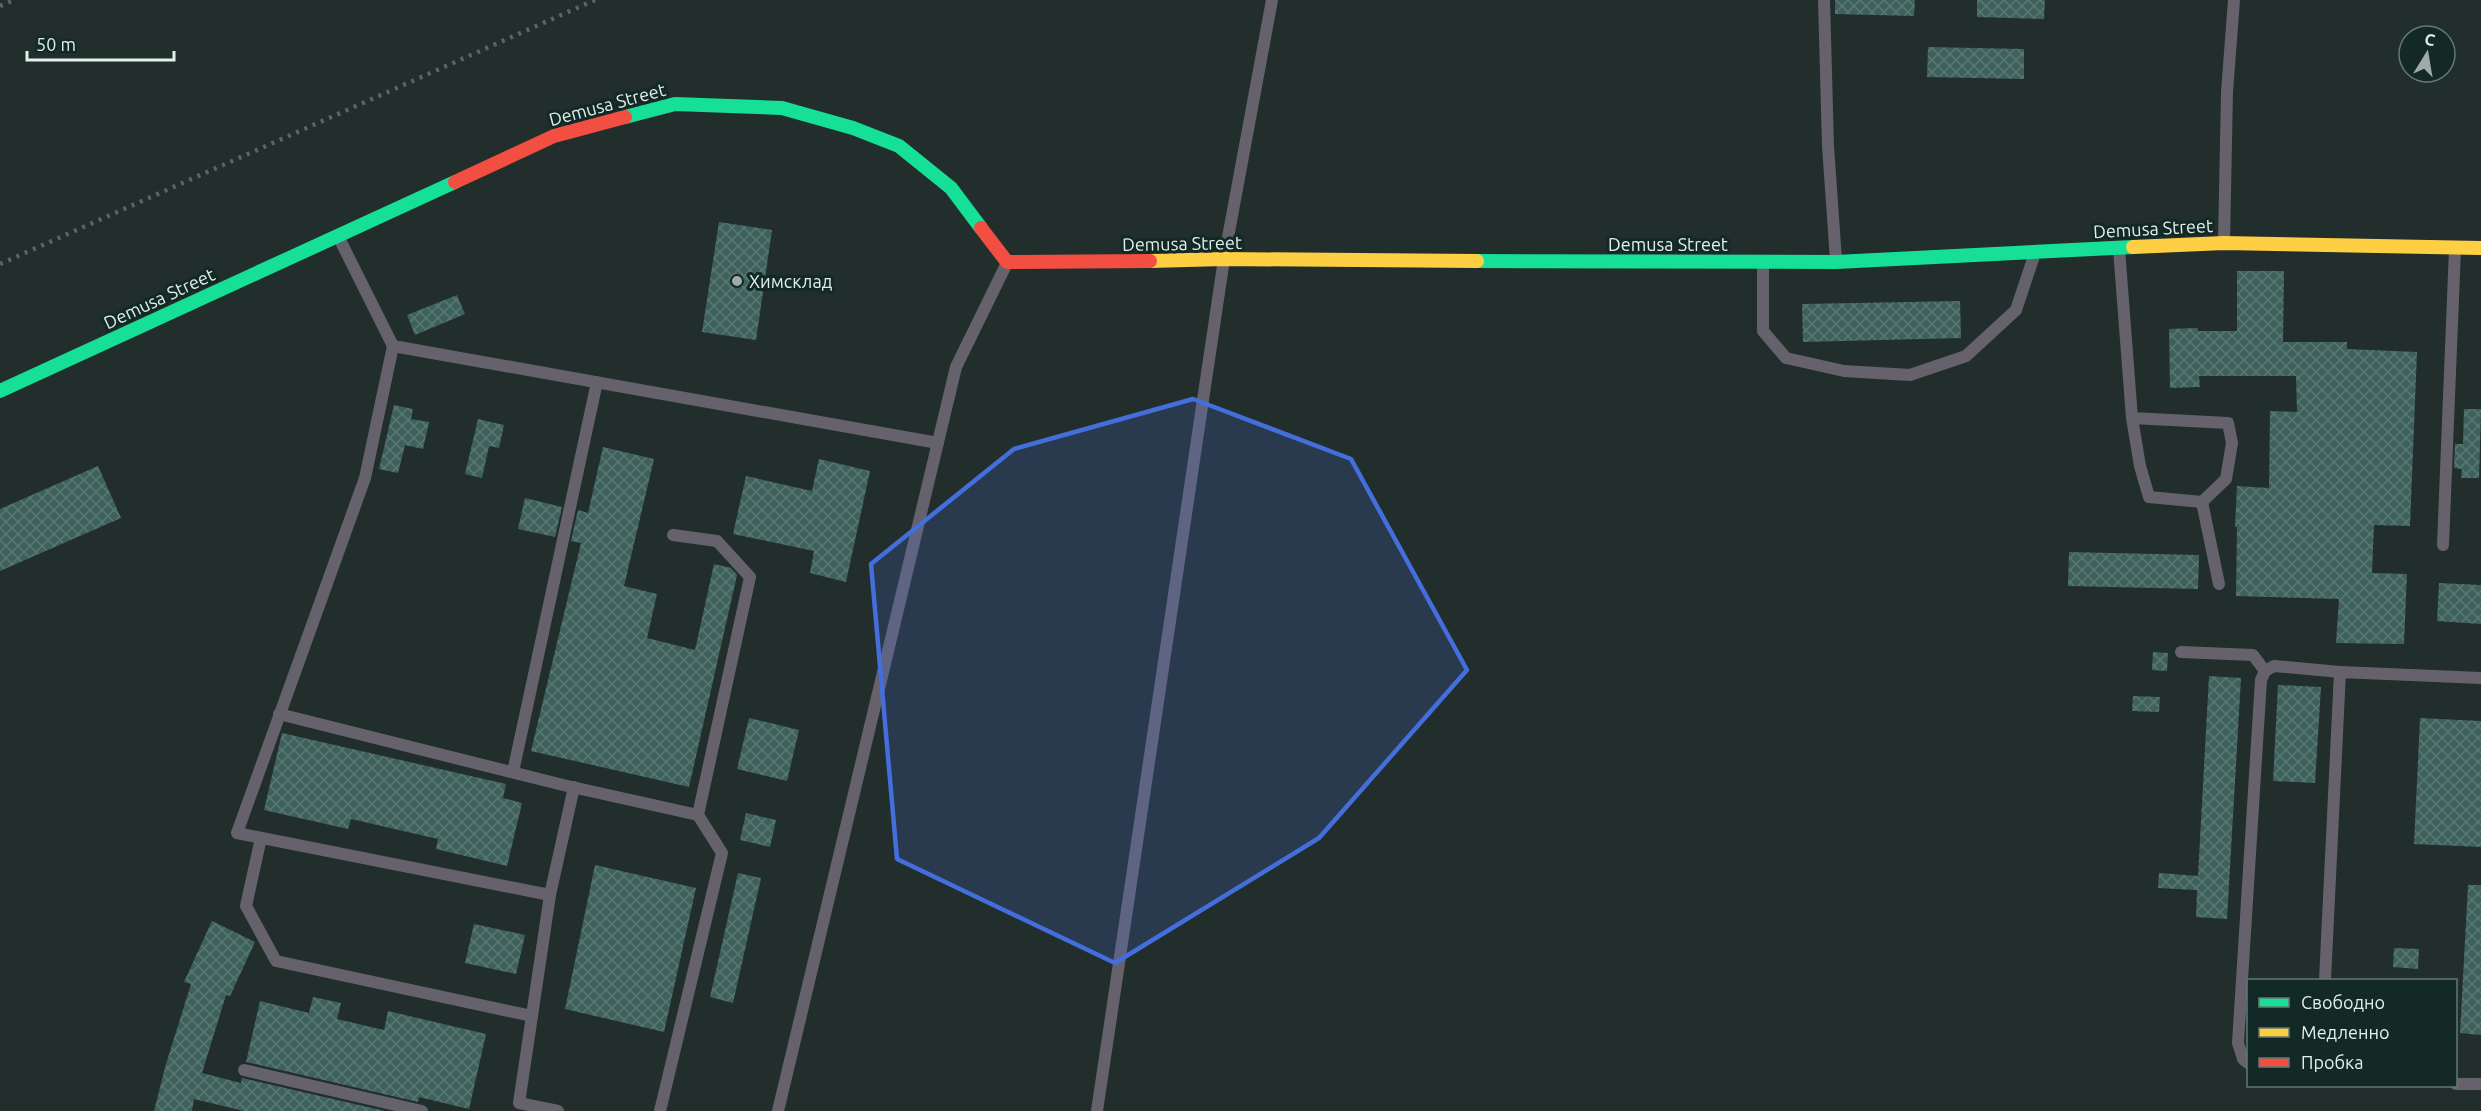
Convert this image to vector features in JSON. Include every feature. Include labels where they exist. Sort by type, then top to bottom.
[{"type":"street","name":"Demusa Street","points":[[0,391],[554,136],[675,104],[782,108],[854,128],[899,146],[951,188],[1007,262],[1075,263],[1224,259],[1763,263],[2224,243],[2481,248]]},
{"type":"lane","points":[[1097,1111],[1224,259],[1272,0]]},
{"type":"lane","points":[[1824,0],[1828,146],[1836,261]]},
{"type":"lane","points":[[2224,243],[2227,92],[2234,0]]},
{"type":"lane","points":[[338,235],[393,346],[365,478],[237,833],[550,895]]},
{"type":"lane","points":[[2119,248],[2132,418],[2140,466],[2149,497],[2202,502],[2226,479],[2232,443],[2228,423],[2132,418]]},
{"type":"lane","points":[[2443,545],[2455,248]]},
{"type":"lane","points":[[1763,263],[1763,332],[1786,358],[1844,371],[1910,375],[1966,357],[2016,310],[2035,252]]},
{"type":"lane","points":[[778,1111],[956,367],[1007,262]]},
{"type":"lane","points":[[393,346],[938,443]]},
{"type":"lane","points":[[513,772],[597,382]]},
{"type":"lane","points":[[2202,502],[2218,584]]},
{"type":"lane","points":[[660,1111],[722,853],[698,815],[750,577],[717,541],[673,535]]},
{"type":"lane","points":[[2181,652],[2253,655],[2265,671]]},
{"type":"lane","points":[[2247,1062],[2243,1059],[2238,1043],[2261,680],[2265,671],[2274,666],[2340,672],[2481,678]]},
{"type":"lane","points":[[2325,979],[2340,672]]},
{"type":"lane","points":[[279,714],[574,787],[698,815]]},
{"type":"lane","points":[[558,1111],[515,1107],[532,1016],[550,895],[574,787]]},
{"type":"lane","points":[[261,838],[246,906],[276,961],[532,1016]]},
{"type":"lane","points":[[244,1070],[422,1111]]},
{"type":"lane","points":[[2457,1084],[2481,1084]]},
{"type":"highlighted area","points":[[1193,399],[1351,459],[1467,670],[1319,838],[1115,963],[897,859],[871,564],[1014,449]]},
{"type":"building","points":[[1835,0],[1915,0],[1914,16],[1835,14]]},
{"type":"building","points":[[1977,0],[2045,0],[2044,19],[1977,17]]},
{"type":"building","points":[[1928,47],[2024,49],[2024,79],[1927,77]]},
{"type":"building","name":"Химсклад","points":[[719,222],[772,230],[756,340],[702,332]]},
{"type":"building","points":[[2237,271],[2284,271],[2283,342],[2347,342],[2347,349],[2417,352],[2410,526],[2374,525],[2372,573],[2407,574],[2404,644],[2336,643],[2339,599],[2236,596],[2237,486],[2269,488],[2270,411],[2297,412],[2296,376],[2199,376],[2200,387],[2170,388],[2169,329],[2198,328],[2198,331],[2237,331]]},
{"type":"building","points":[[457,295],[465,314],[415,335],[407,315]]},
{"type":"building","points":[[1960,301],[1961,338],[1803,342],[1802,304]]},
{"type":"building","points":[[394,405],[413,409],[411,419],[429,422],[423,449],[405,445],[398,473],[379,469]]},
{"type":"building","points":[[2464,409],[2481,409],[2479,478],[2461,478],[2462,469],[2454,468],[2455,444],[2463,444]]},
{"type":"building","points":[[478,419],[504,425],[499,448],[489,446],[482,478],[465,474]]},
{"type":"building","points":[[603,447],[654,459],[624,586],[657,594],[647,638],[695,650],[714,564],[731,568],[737,575],[689,787],[531,751],[581,543],[571,541],[578,510],[588,513]]},
{"type":"building","points":[[819,459],[870,471],[846,582],[810,573],[814,551],[733,534],[746,476],[812,491]]},
{"type":"building","points":[[98,466],[121,518],[0,571],[0,509]]},
{"type":"building","points":[[525,498],[562,507],[555,537],[518,529]]},
{"type":"building","points":[[2069,552],[2199,555],[2198,589],[2068,586]]},
{"type":"building","points":[[2439,583],[2481,585],[2481,624],[2437,621]]},
{"type":"building","points":[[2153,652],[2168,653],[2167,671],[2152,670]]},
{"type":"building","points":[[2209,676],[2241,678],[2227,919],[2196,917],[2197,890],[2158,888],[2159,873],[2198,876]]},
{"type":"building","points":[[2278,685],[2321,687],[2315,783],[2273,781]]},
{"type":"building","points":[[2133,696],[2160,697],[2159,712],[2132,711]]},
{"type":"building","points":[[749,718],[799,730],[787,781],[737,769]]},
{"type":"building","points":[[2420,718],[2481,721],[2481,847],[2414,844]]},
{"type":"building","points":[[282,733],[506,784],[503,798],[522,803],[507,866],[436,849],[438,839],[351,819],[348,829],[264,810]]},
{"type":"building","points":[[746,813],[776,820],[770,847],[740,840]]},
{"type":"building","points":[[595,865],[696,888],[664,1032],[565,1009]]},
{"type":"building","points":[[738,873],[761,878],[733,1003],[710,997]]},
{"type":"building","points":[[2468,885],[2481,885],[2481,1035],[2460,1033]]},
{"type":"building","points":[[212,921],[255,942],[230,996],[226,995],[202,1073],[241,1083],[242,1078],[385,1111],[244,1111],[194,1099],[192,1111],[154,1111],[191,984],[184,982]]},
{"type":"building","points":[[474,924],[525,935],[516,974],[465,963]]},
{"type":"building","points":[[2394,948],[2419,949],[2418,969],[2393,967]]},
{"type":"building","points":[[313,997],[341,1003],[337,1019],[384,1030],[388,1011],[486,1034],[469,1109],[419,1097],[418,1102],[246,1062],[260,1001],[309,1013]]},
{"type":"railway","points":[[0,6],[14,0]]},
{"type":"railway","points":[[0,264],[595,0]]},
{"type":"traffic: fast","points":[[625,117],[675,104],[782,108],[853,128],[899,146],[951,188],[981,228]]},
{"type":"traffic: fast","points":[[0,391],[455,182]]},
{"type":"traffic: fast","points":[[1477,261],[1836,262],[2133,247]]},
{"type":"traffic: slow","points":[[2133,247],[2224,243],[2481,248]]},
{"type":"traffic: slow","points":[[1150,261],[1224,259],[1477,261]]},
{"type":"traffic: jam","points":[[455,182],[554,136],[625,117]]},
{"type":"traffic: jam","points":[[981,228],[1007,262],[1150,261]]},
{"type":"place","name":"Химсклад","points":[[737,281]]}]
